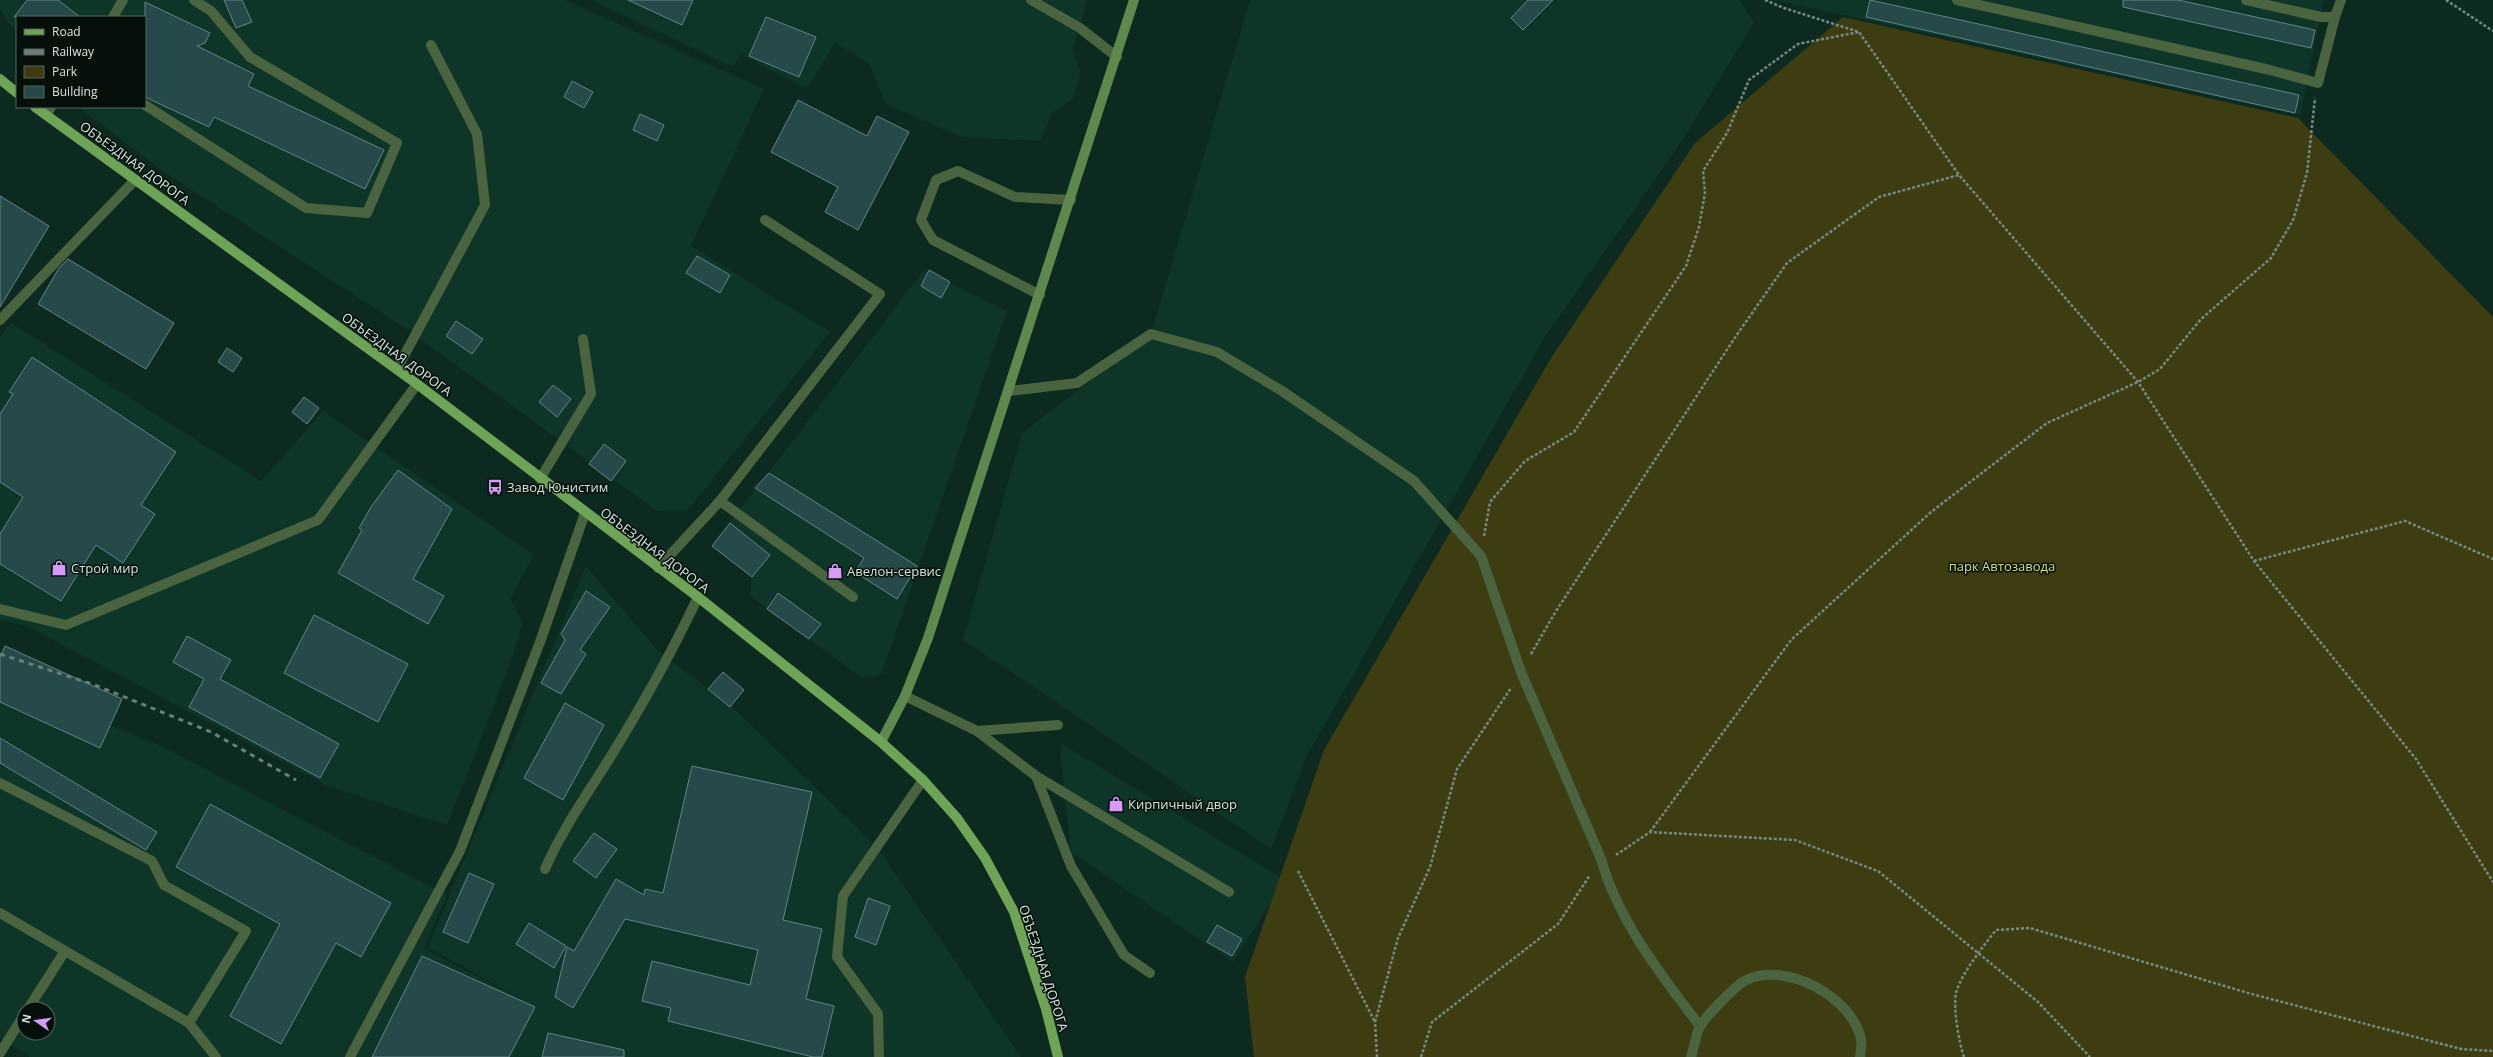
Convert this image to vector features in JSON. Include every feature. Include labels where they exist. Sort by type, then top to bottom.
[{"type":"main road","points":[[0,79],[16,92]]},
{"type":"main road","name":"ОБЪЕЗДНАЯ ДОРОГА","points":[[38,108],[48,111],[135,180],[397,369],[540,479],[698,597],[881,742],[923,780],[957,818],[985,858],[1014,912],[1046,1008],[1058,1057]]},
{"type":"street","points":[[881,742],[905,696],[928,638],[1071,200],[1134,0]]},
{"type":"lane","points":[[114,16],[123,0]]},
{"type":"lane","points":[[146,106],[306,208],[366,213],[397,144],[250,57],[211,11],[194,0]]},
{"type":"lane","points":[[1031,0],[1043,3],[1080,28],[1117,57]]},
{"type":"lane","points":[[1957,0],[2266,69],[2318,83],[2334,17],[2341,0]]},
{"type":"lane","points":[[2246,0],[2321,16],[2334,17]]},
{"type":"lane","points":[[397,369],[485,205],[477,134],[431,45]]},
{"type":"lane","points":[[1040,295],[933,240],[921,220],[936,180],[958,171],[1015,197],[1071,200]]},
{"type":"lane","points":[[0,320],[135,180]]},
{"type":"lane","points":[[658,568],[720,501],[880,294],[765,220]]},
{"type":"lane","points":[[1009,391],[1077,383],[1151,334],[1217,352],[1282,392],[1414,481],[1480,556],[1521,672],[1601,859],[1607,880],[1648,959],[1700,1026]]},
{"type":"lane","points":[[540,479],[591,394],[583,339]]},
{"type":"lane","points":[[0,609],[66,624],[318,520],[417,384]]},
{"type":"lane","points":[[720,501],[853,597]]},
{"type":"lane","points":[[350,1057],[460,851],[540,642],[585,513]]},
{"type":"lane","points":[[545,868],[561,834],[612,755],[668,659],[698,597]]},
{"type":"lane","points":[[905,696],[977,731],[1036,776],[1229,892]]},
{"type":"lane","points":[[977,731],[1058,725]]},
{"type":"lane","points":[[1036,776],[1075,872],[1124,955],[1150,973]]},
{"type":"lane","points":[[879,1057],[878,1014],[837,957],[843,896],[923,780]]},
{"type":"lane","points":[[0,783],[152,861],[164,885],[246,931],[189,1024]]},
{"type":"lane","points":[[0,913],[189,1024],[216,1057]]},
{"type":"lane","points":[[33,1001],[65,951]]},
{"type":"lane","points":[[1691,1057],[1700,1026],[1746,980],[1775,974],[1805,981],[1835,999],[1850,1016],[1861,1039],[1860,1057]]},
{"type":"lane","points":[[0,1053],[16,1028]]},
{"type":"path","points":[[1765,0],[1859,32],[1959,175],[2138,382],[2254,561],[2416,759],[2493,882]]},
{"type":"path","points":[[2446,0],[2493,31]]},
{"type":"path","points":[[1480,556],[1490,502],[1525,461],[1574,432],[1686,266],[1699,228],[1705,193],[1702,171],[1727,134],[1749,80],[1798,44],[1859,32]]},
{"type":"path","points":[[1420,1057],[1432,1022],[1558,924],[1601,859],[1620,854],[1650,832],[1797,635],[1931,512],[2047,423],[2138,382],[2160,369],[2201,319],[2271,258],[2293,220],[2307,173],[2318,83]]},
{"type":"path","points":[[1377,1057],[1375,1022],[1398,938],[1430,866],[1457,769],[1521,672],[1556,611],[1736,336],[1787,263],[1879,197],[1959,175]]},
{"type":"path","points":[[2254,561],[2405,521],[2493,559]]},
{"type":"path","points":[[1650,832],[1795,840],[1878,871],[2038,1002],[2090,1057]]},
{"type":"path","points":[[1298,871],[1375,1022]]},
{"type":"path","points":[[1964,1057],[1958,1041],[1956,993],[1978,952],[1996,930],[2030,928],[2264,997],[2461,1049],[2493,1051]]},
{"type":"shaded area","points":[[0,0],[565,0],[764,89],[691,246],[830,332],[688,510],[657,511],[402,326],[170,176],[79,108],[146,108],[146,16],[16,16],[16,29],[9,24],[0,9]]},
{"type":"shaded area","points":[[591,0],[1087,0],[1080,28],[1072,50],[1081,73],[1072,100],[1053,112],[1040,141],[961,137],[886,104],[869,64],[835,43],[807,89],[740,54],[733,67]]},
{"type":"shaded area","points":[[1250,0],[1739,0],[1754,22],[1684,138],[1543,340],[1307,756],[1271,849],[963,640],[1022,433],[1151,334]]},
{"type":"shaded area","points":[[1774,0],[2324,0],[2300,115]]},
{"type":"shaded area","points":[[924,270],[1007,311],[881,675],[862,678],[750,596],[752,577],[712,546]]},
{"type":"shaded area","points":[[11,323],[261,481],[323,411],[534,555],[510,599],[523,622],[511,662],[447,825],[330,787],[27,626],[0,620],[0,337]]},
{"type":"shaded area","points":[[586,566],[657,650],[733,708],[877,847],[1021,1057],[30,1057],[0,1038],[0,680],[163,747],[447,895],[424,949],[517,997],[428,947]]},
{"type":"shaded area","points":[[1062,744],[1285,880],[1233,962],[1071,852],[1060,751]]},
{"type":"green space","name":"парк Автозавода","points":[[1843,17],[2298,118],[2493,317],[2493,1057],[1254,1057],[1245,977],[1324,750],[1551,358],[1695,143]]},
{"type":"building","points":[[27,0],[58,0],[79,16],[16,16],[14,17]]},
{"type":"building","points":[[224,0],[242,0],[252,22],[236,28]]},
{"type":"building","points":[[628,0],[693,0],[682,25]]},
{"type":"building","points":[[1528,0],[1553,0],[1523,30],[1511,18]]},
{"type":"building","points":[[1870,0],[2299,95],[2295,113],[1866,17]]},
{"type":"building","points":[[2123,0],[2178,0],[2315,30],[2311,48],[2123,7]]},
{"type":"building","points":[[145,2],[210,33],[205,43],[197,46],[254,74],[248,86],[384,150],[365,189],[214,117],[209,127],[146,97]]},
{"type":"building","points":[[766,17],[816,37],[799,77],[749,56]]},
{"type":"building","points":[[572,81],[593,92],[584,108],[564,97]]},
{"type":"building","points":[[798,100],[867,136],[877,116],[909,132],[858,230],[825,212],[838,187],[771,152]]},
{"type":"building","points":[[640,114],[664,125],[657,141],[633,130]]},
{"type":"building","points":[[0,196],[49,226],[0,307]]},
{"type":"building","points":[[697,256],[730,275],[720,293],[686,273]]},
{"type":"building","points":[[68,259],[174,323],[146,369],[38,304],[59,268]]},
{"type":"building","points":[[929,270],[950,282],[941,298],[921,286]]},
{"type":"building","points":[[456,321],[483,339],[472,354],[446,336]]},
{"type":"building","points":[[227,348],[242,358],[233,372],[218,362]]},
{"type":"building","points":[[32,357],[176,452],[141,505],[155,514],[123,563],[96,545],[61,601],[0,564],[0,534],[23,497],[0,482],[0,414],[13,394],[9,392]]},
{"type":"building","points":[[553,385],[571,399],[557,417],[539,402]]},
{"type":"building","points":[[304,397],[319,408],[307,424],[292,412]]},
{"type":"building","points":[[604,444],[626,461],[611,481],[589,464]]},
{"type":"building","points":[[398,470],[452,509],[413,579],[444,596],[428,624],[338,573],[362,530],[359,528],[371,507]]},
{"type":"building","points":[[769,473],[917,566],[897,599],[855,572],[864,558],[755,488]]},
{"type":"building","points":[[730,523],[770,555],[752,577],[712,546]]},
{"type":"building","points":[[586,591],[610,607],[580,650],[586,654],[561,694],[541,683],[565,640],[561,634]]},
{"type":"building","points":[[778,593],[821,624],[809,639],[767,609]]},
{"type":"building","points":[[314,615],[408,664],[378,722],[284,673]]},
{"type":"building","points":[[187,636],[231,660],[220,679],[339,744],[320,778],[189,707],[204,679],[173,662]]},
{"type":"building","points":[[5,646],[122,699],[100,748],[0,702],[0,658]]},
{"type":"building","points":[[723,672],[744,690],[730,707],[708,689]]},
{"type":"building","points":[[565,703],[604,725],[563,800],[524,778]]},
{"type":"building","points":[[0,738],[157,832],[146,850],[0,763]]},
{"type":"building","points":[[692,766],[812,792],[783,920],[822,929],[806,999],[834,1006],[822,1057],[813,1057],[668,1021],[671,1008],[642,1001],[652,961],[750,985],[758,950],[625,919],[573,1008],[555,997],[567,947],[574,951],[616,879],[644,895],[645,889],[663,893]]},
{"type":"building","points":[[210,804],[391,903],[361,957],[336,943],[281,1044],[230,1016],[280,924],[176,867]]},
{"type":"building","points":[[594,833],[617,849],[596,878],[573,861]]},
{"type":"building","points":[[469,873],[494,884],[468,943],[443,932]]},
{"type":"building","points":[[868,898],[890,906],[876,945],[855,937]]},
{"type":"building","points":[[529,923],[566,946],[554,968],[516,944]]},
{"type":"building","points":[[1217,925],[1242,939],[1232,956],[1207,942]]},
{"type":"building","points":[[422,956],[535,1007],[509,1057],[372,1057]]},
{"type":"building","points":[[548,1033],[624,1050],[624,1057],[542,1057]]},
{"type":"railway","points":[[0,654],[95,685],[211,732],[296,780]]},
{"type":"place","name":"Завод Юнистим","points":[[495,487]]},
{"type":"place","name":"Строй мир","points":[[59,568]]},
{"type":"place","name":"Авелон-сервис","points":[[835,571]]},
{"type":"place","name":"Кирпичный двор","points":[[1116,804]]}]
